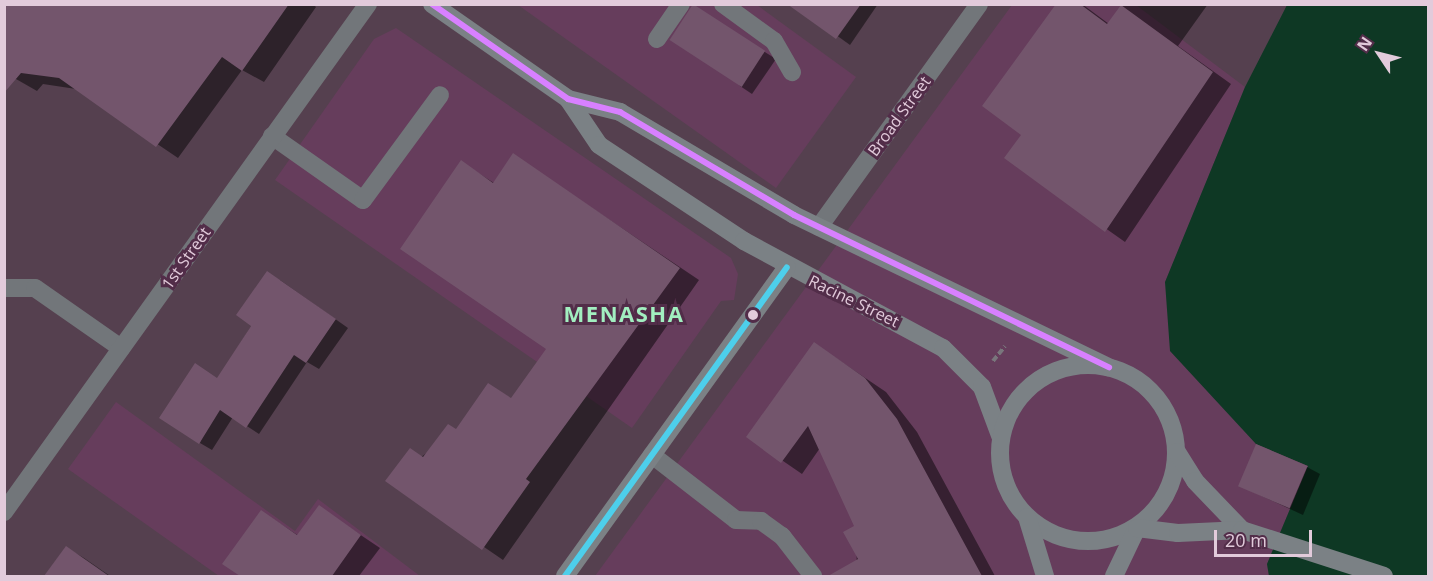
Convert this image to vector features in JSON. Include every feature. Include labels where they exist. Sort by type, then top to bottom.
[{"type":"main road","name":"Racine Street","points":[[432,4],[568,99],[620,112],[819,227],[1109,367]]},
{"type":"main road","name":"Racine Street","points":[[568,99],[599,145],[787,267],[949,353],[982,387],[1001,438]]},
{"type":"main road","points":[[565,576],[787,267]]},
{"type":"main road","points":[[1045,576],[1027,518],[1004,476],[1001,438],[1011,411],[1029,388],[1052,372],[1080,365],[1109,367],[1136,378],[1158,398],[1172,423],[1177,452],[1171,486],[1137,528],[1114,576]]},
{"type":"main road","points":[[1177,452],[1195,481],[1242,530]]},
{"type":"main road","points":[[1027,518],[1052,534],[1080,542],[1109,540],[1137,528],[1178,533],[1242,530],[1384,576]]},
{"type":"street","name":"1st Street","points":[[4,512],[368,4]]},
{"type":"street","points":[[657,39],[681,4]]},
{"type":"street","points":[[723,4],[774,41],[792,72]]},
{"type":"street","name":"Broad Street","points":[[819,227],[980,4]]},
{"type":"street","points":[[272,136],[363,200],[440,94]]},
{"type":"street","points":[[4,288],[35,288],[121,348]]},
{"type":"street","points":[[652,456],[736,520],[760,520],[782,536],[813,576]]},
{"type":"path","points":[[991,364],[1010,337]]},
{"type":"shaded area","points":[[518,5],[757,5],[856,77],[776,188]]},
{"type":"shaded area","points":[[1012,5],[1136,5],[1245,87],[1165,283],[1256,444],[1308,466],[1267,564],[1269,576],[595,576]]},
{"type":"shaded area","points":[[1287,5],[1428,5],[1428,576],[1269,576],[1267,564],[1308,466],[1256,444],[1170,351],[1165,282],[1245,87]]},
{"type":"shaded area","points":[[396,28],[731,258],[738,274],[734,300],[721,301],[632,428],[275,180],[374,39]]},
{"type":"shaded area","points":[[116,402],[295,531],[318,499],[420,576],[219,576],[68,469]]},
{"type":"building","points":[[4,4],[289,4],[242,71],[222,57],[156,147],[59,78],[21,73],[4,93]]},
{"type":"building","points":[[693,4],[765,51],[742,87],[670,40]]},
{"type":"building","points":[[787,4],[861,4],[836,39]]},
{"type":"building","points":[[1056,4],[1080,4],[1107,24],[1121,5],[1213,72],[1105,232],[1004,158],[1021,135],[982,106]]},
{"type":"building","points":[[513,153],[680,268],[526,479],[530,482],[482,550],[385,481],[410,448],[423,457],[448,424],[456,429],[488,383],[511,398],[546,349],[400,249],[461,160],[493,183]]},
{"type":"building","points":[[267,271],[336,319],[306,363],[294,355],[246,428],[220,410],[199,444],[159,418],[195,363],[217,378],[251,326],[236,315]]},
{"type":"building","points":[[814,342],[865,378],[897,419],[982,576],[828,576],[858,559],[843,532],[854,526],[808,426],[781,463],[746,437]]},
{"type":"building","points":[[1256,444],[1308,466],[1290,508],[1238,486]]},
{"type":"building","points":[[319,505],[361,535],[332,576],[240,576],[222,564],[261,510],[297,535]]},
{"type":"building","points":[[66,546],[109,576],[44,576]]},
{"type":"transit line","points":[[432,4],[568,99],[620,112],[794,215],[1109,367]]},
{"type":"transit line","points":[[565,576],[787,267]]},
{"type":"district","name":"MENASHA","points":[[624,314]]}]
